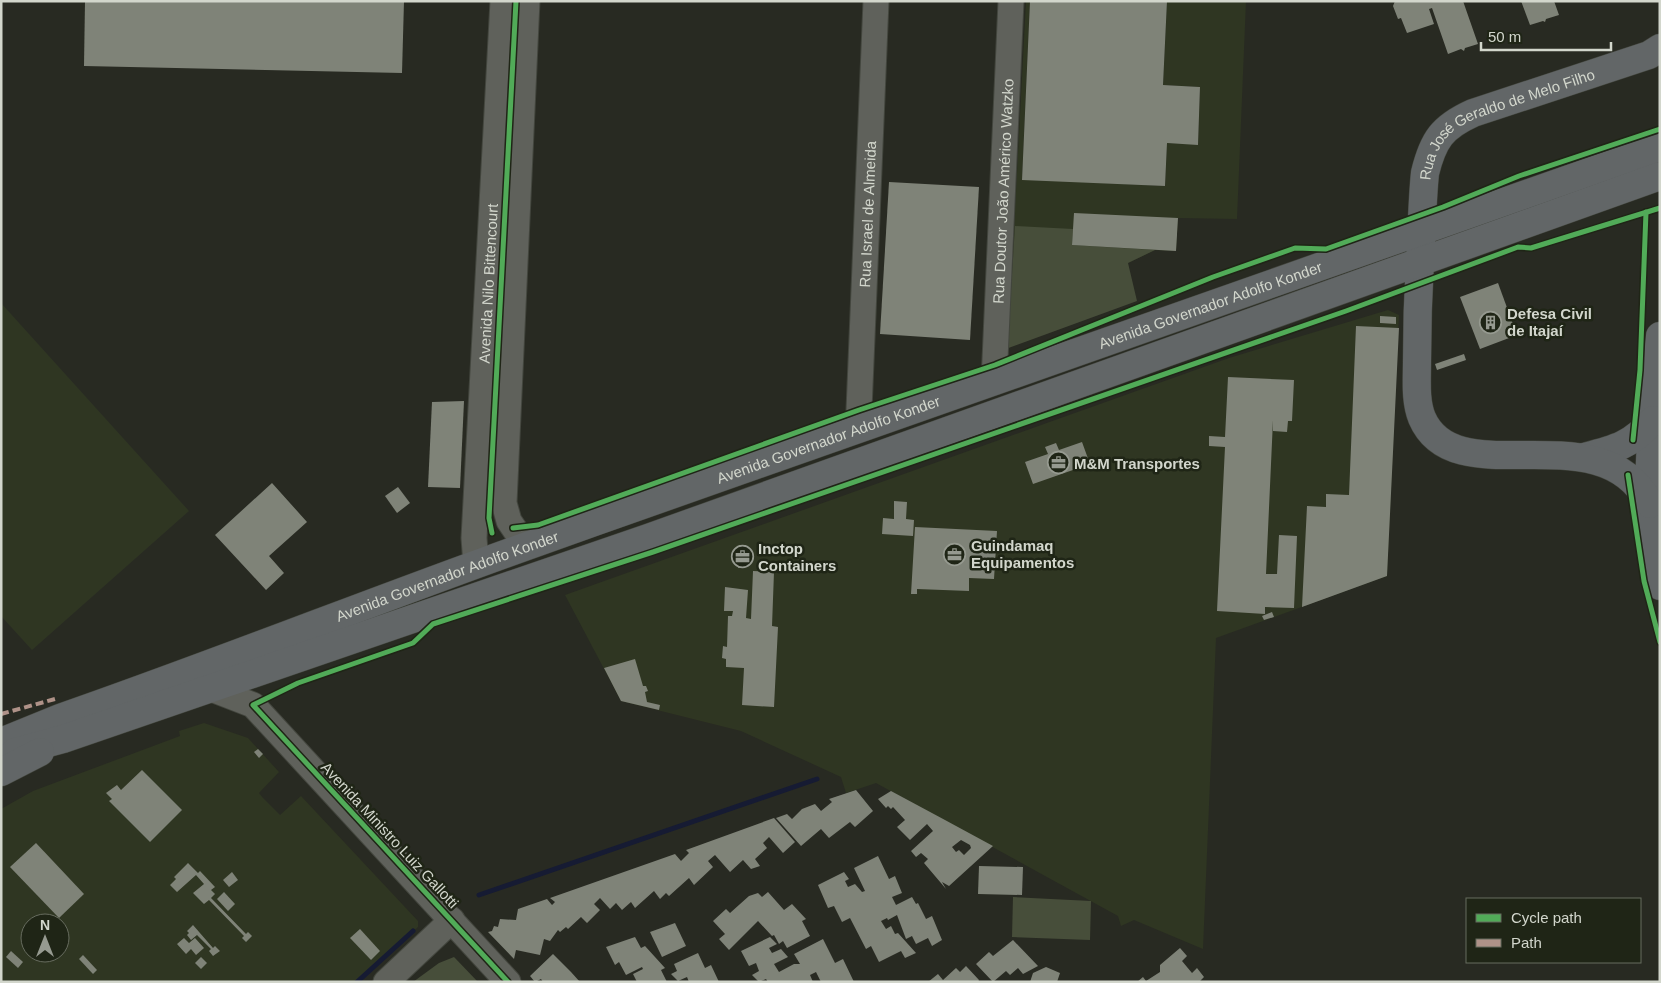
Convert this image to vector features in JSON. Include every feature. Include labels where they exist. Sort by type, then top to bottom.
[{"type":"main road","name":"Rua José Geraldo de Melo Filho","points":[[1650,504],[1637,483],[1628,474],[1607,463],[1582,457],[1471,453],[1451,448],[1434,436],[1424,422],[1418,406],[1416,311],[1425,173],[1430,152],[1439,135],[1454,121],[1473,113],[1656,54]]},
{"type":"main road","name":"Avenida Governador Adolfo Konder","points":[[1,755],[476,564],[860,426],[994,382],[1660,147]]},
{"type":"main road","name":"Avenida Governador Adolfo Konder","points":[[1,742],[62,729],[210,688],[260,672],[648,538],[1660,176]]},
{"type":"main road","points":[[1371,278],[1400,290],[1416,311]]},
{"type":"main road","points":[[1660,336],[1653,420],[1650,504],[1653,546],[1660,586]]},
{"type":"main road","name":"Rua José Geraldo de Melo Filho","points":[[1582,457],[1626,444],[1644,431],[1653,420]]},
{"type":"main road","points":[[1,730],[62,729]]},
{"type":"main road","points":[[1,772],[62,729]]},
{"type":"street","name":"Avenida Nilo Bittencourt","points":[[476,564],[474,538],[503,1]]},
{"type":"street","name":"Avenida Nilo Bittencourt","points":[[526,546],[508,521],[504,503],[527,1]]},
{"type":"street","name":"Rua Israel de Almeida","points":[[860,426],[859,410],[876,1]]},
{"type":"street","name":"Rua Doutor João Américo Watzko","points":[[994,382],[1011,1]]},
{"type":"street","points":[[253,706],[260,672]]},
{"type":"street","name":"Avenida Ministro Luiz Gallotti","points":[[210,688],[253,706],[508,982]]},
{"type":"street","points":[[386,982],[452,920]]},
{"type":"shaded area","points":[[1026,1],[1030,1],[1022,179],[1165,186],[1167,143],[1198,144],[1200,87],[1163,85],[1167,1],[1246,1],[1237,219],[1178,218],[1176,251],[1155,250],[1128,263],[1010,306]]},
{"type":"shaded area","points":[[1015,226],[1073,229],[1072,245],[1155,250],[1128,263],[1137,301],[1003,350],[1010,306]]},
{"type":"shaded area","points":[[1,303],[189,511],[32,650],[1,616]]},
{"type":"shaded area","points":[[1388,310],[1399,315],[1387,576],[1216,638],[1203,949],[1134,920],[1121,926],[1118,916],[876,783],[846,793],[841,777],[741,731],[621,701],[565,595],[1229,358]]},
{"type":"shaded area","points":[[204,723],[248,738],[279,772],[259,793],[263,798],[280,815],[301,796],[418,921],[418,927],[359,982],[1,982],[1,809],[33,791],[180,736],[179,731]]},
{"type":"shaded area","points":[[1013,897],[1091,901],[1090,940],[1012,937]]},
{"type":"shaded area","points":[[454,957],[478,982],[413,982],[439,963]]},
{"type":"building","points":[[85,1],[404,1],[402,73],[84,66]]},
{"type":"building","points":[[1030,1],[1167,1],[1163,85],[1200,87],[1198,145],[1167,143],[1165,186],[1022,180]]},
{"type":"building","points":[[1395,1],[1463,1],[1478,44],[1465,48],[1464,51],[1461,49],[1448,54],[1432,8],[1429,9],[1434,24],[1407,33],[1401,18],[1398,19],[1393,6]]},
{"type":"building","points":[[1521,1],[1554,1],[1559,15],[1546,19],[1545,22],[1530,25]]},
{"type":"building","points":[[889,182],[979,187],[970,340],[880,334]]},
{"type":"building","points":[[1074,213],[1178,218],[1176,251],[1072,245]]},
{"type":"building","name":"Defesa Civil de Itajaí","points":[[1498,283],[1517,335],[1480,349],[1460,297]]},
{"type":"building","points":[[1380,316],[1396,317],[1396,324],[1380,323]]},
{"type":"building","points":[[1356,326],[1399,328],[1387,576],[1302,607],[1307,506],[1326,507],[1326,494],[1349,495]]},
{"type":"building","points":[[1464,354],[1466,360],[1437,370],[1435,364]]},
{"type":"building","points":[[1228,377],[1294,380],[1292,421],[1288,421],[1287,432],[1273,431],[1273,420],[1266,574],[1277,574],[1279,535],[1297,536],[1294,608],[1265,607],[1265,614],[1217,611],[1225,447],[1209,446],[1209,436],[1225,437]]},
{"type":"building","points":[[464,401],[460,488],[428,487],[432,402]]},
{"type":"building","name":"M&M Transportes","points":[[1082,442],[1090,464],[1033,484],[1025,462],[1048,454],[1045,447],[1056,443],[1059,450]]},
{"type":"building","points":[[272,483],[307,522],[269,556],[284,573],[266,590],[215,535]]},
{"type":"building","points":[[398,487],[410,503],[397,513],[385,496]]},
{"type":"building","points":[[894,501],[907,502],[906,519],[914,520],[913,536],[882,534],[883,518],[894,519]]},
{"type":"building","name":"Guindamaq Equipamentos","points":[[915,527],[997,531],[994,579],[969,578],[969,591],[917,589],[917,594],[911,594]]},
{"type":"building","name":"Inctop Containers","points":[[739,545],[746,545],[745,568],[738,568]]},
{"type":"building","points":[[753,571],[774,572],[772,626],[778,627],[774,707],[742,705],[744,668],[726,667],[726,659],[722,658],[723,646],[727,647],[728,616],[732,616],[733,611],[724,611],[725,587],[748,590],[746,618],[751,619]]},
{"type":"building","points":[[1272,612],[1274,617],[1264,620],[1262,616]]},
{"type":"building","points":[[635,659],[643,686],[646,686],[648,691],[645,692],[647,702],[660,705],[659,710],[621,701],[604,668]]},
{"type":"building","points":[[258,749],[263,754],[259,758],[254,752]]},
{"type":"building","points":[[142,770],[182,810],[150,842],[109,801],[112,799],[106,793],[117,785],[121,790]]},
{"type":"building","points":[[856,790],[873,811],[855,827],[850,822],[829,838],[821,829],[801,846],[776,818],[787,814],[792,819],[802,809],[815,804],[821,811],[832,802],[829,799]]},
{"type":"building","points":[[891,791],[993,846],[949,886],[942,882],[946,889],[924,863],[928,859],[921,853],[916,857],[911,851],[933,831],[927,824],[910,840],[897,827],[905,820],[893,807],[891,809],[888,806],[886,808],[878,799]],"holes":[[[961,840],[970,845],[971,848],[964,855],[959,850],[956,852],[952,847]]]},
{"type":"building","points":[[774,818],[795,842],[783,853],[769,837],[763,843],[767,848],[755,859],[760,866],[751,869],[743,860],[730,872],[715,855],[708,861],[713,867],[694,885],[689,878],[669,896],[666,893],[660,899],[654,891],[635,908],[631,902],[622,910],[616,903],[610,909],[600,898],[594,904],[600,910],[587,923],[581,917],[568,929],[566,927],[560,932],[558,930],[550,941],[544,939],[540,955],[516,950],[514,959],[488,932],[492,931],[494,926],[498,927],[500,919],[516,920],[518,909],[547,899],[552,905],[555,902],[550,898],[675,854],[681,861],[689,853],[686,850]]},
{"type":"building","points":[[36,843],[84,894],[64,913],[54,913],[10,867]]},
{"type":"building","points":[[878,856],[889,879],[895,876],[902,893],[892,897],[896,905],[912,897],[916,904],[918,903],[926,919],[932,916],[942,940],[932,946],[928,938],[916,944],[912,936],[906,939],[897,915],[888,920],[887,918],[881,921],[886,929],[891,926],[895,934],[898,933],[916,953],[905,958],[901,951],[879,962],[871,946],[866,949],[850,918],[842,922],[834,906],[828,908],[818,885],[844,872],[849,879],[845,881],[848,887],[855,884],[862,892],[865,891],[854,868]]},
{"type":"building","points":[[188,863],[198,873],[200,871],[215,887],[211,890],[215,894],[211,898],[246,934],[248,932],[252,936],[246,942],[242,938],[244,936],[209,900],[204,904],[193,893],[204,884],[196,875],[177,892],[170,885],[176,879],[174,877]]},
{"type":"building","points":[[979,866],[1023,867],[1022,895],[978,894]]},
{"type":"building","points":[[232,872],[238,880],[229,887],[223,880]]},
{"type":"building","points":[[224,892],[235,904],[228,911],[217,899]]},
{"type":"building","points":[[768,892],[784,910],[792,904],[806,919],[802,921],[810,936],[787,948],[783,941],[779,944],[774,935],[772,936],[758,921],[729,950],[719,939],[725,934],[713,921],[726,909],[730,913],[749,896],[758,893],[762,897]]},
{"type":"building","points":[[675,923],[686,946],[662,957],[650,932]]},
{"type":"building","points":[[193,925],[213,948],[215,946],[220,951],[213,956],[209,951],[211,949],[197,935],[191,940],[187,935],[189,933],[187,931]]},
{"type":"building","points":[[360,929],[380,951],[371,960],[350,938]]},
{"type":"building","points":[[635,937],[641,948],[645,946],[665,968],[661,970],[667,982],[637,982],[633,974],[643,969],[642,967],[626,975],[619,962],[615,965],[606,947]]},
{"type":"building","points":[[770,937],[777,944],[769,948],[772,953],[781,949],[788,957],[774,964],[779,972],[794,964],[800,964],[794,954],[823,939],[835,963],[843,959],[854,982],[821,982],[816,972],[810,975],[813,982],[768,982],[766,979],[759,982],[752,975],[759,971],[756,963],[749,966],[741,951]]},
{"type":"building","points":[[184,938],[189,943],[195,938],[204,948],[196,955],[191,949],[186,954],[177,944]]},
{"type":"building","points":[[1013,940],[1038,966],[1023,974],[1018,968],[1010,975],[1006,971],[993,982],[976,964],[989,952],[993,956]]},
{"type":"building","points":[[1180,948],[1187,956],[1182,961],[1192,973],[1197,968],[1204,977],[1199,982],[1137,982],[1143,977],[1146,981],[1160,972],[1160,965]]},
{"type":"building","points":[[11,951],[20,959],[20,963],[22,963],[18,968],[6,957]]},
{"type":"building","points":[[698,953],[705,968],[711,965],[719,982],[689,982],[687,977],[678,981],[671,974],[677,971],[674,964]]},
{"type":"building","points":[[553,954],[580,982],[543,982],[541,979],[535,982],[530,976]]},
{"type":"building","points":[[83,955],[97,970],[93,974],[79,959]]},
{"type":"building","points":[[201,957],[207,963],[201,969],[195,963]]},
{"type":"building","points":[[966,966],[979,980],[978,982],[928,982],[938,974],[943,980],[956,968],[960,972]]},
{"type":"building","points":[[1046,967],[1060,973],[1057,982],[1030,982],[1033,973]]},
{"type":"waterway","points":[[479,895],[817,779]]},
{"type":"waterway","points":[[357,982],[413,931]]},
{"type":"marked path","points":[[1,714],[55,699]]},
{"type":"cycle path","points":[[492,533],[489,518],[516,1]]},
{"type":"cycle path","points":[[513,528],[538,525],[859,410],[995,365],[1213,277],[1295,248],[1326,249],[1443,207],[1519,176],[1660,129]]},
{"type":"cycle path","points":[[508,982],[253,705],[298,683],[413,643],[433,624],[653,552],[1346,311],[1518,247],[1531,248],[1660,208]]},
{"type":"cycle path","points":[[1633,440],[1640,370],[1646,212]]},
{"type":"cycle path","points":[[1628,475],[1644,581],[1660,642]]},
{"type":"place","name":"Defesa Civil de Itajaí","points":[[1491,322]]},
{"type":"place","name":"M&M Transportes","points":[[1058,463]]},
{"type":"place","name":"Guindamaq Equipamentos","points":[[955,554]]},
{"type":"place","name":"Inctop Containers","points":[[742,557]]}]
